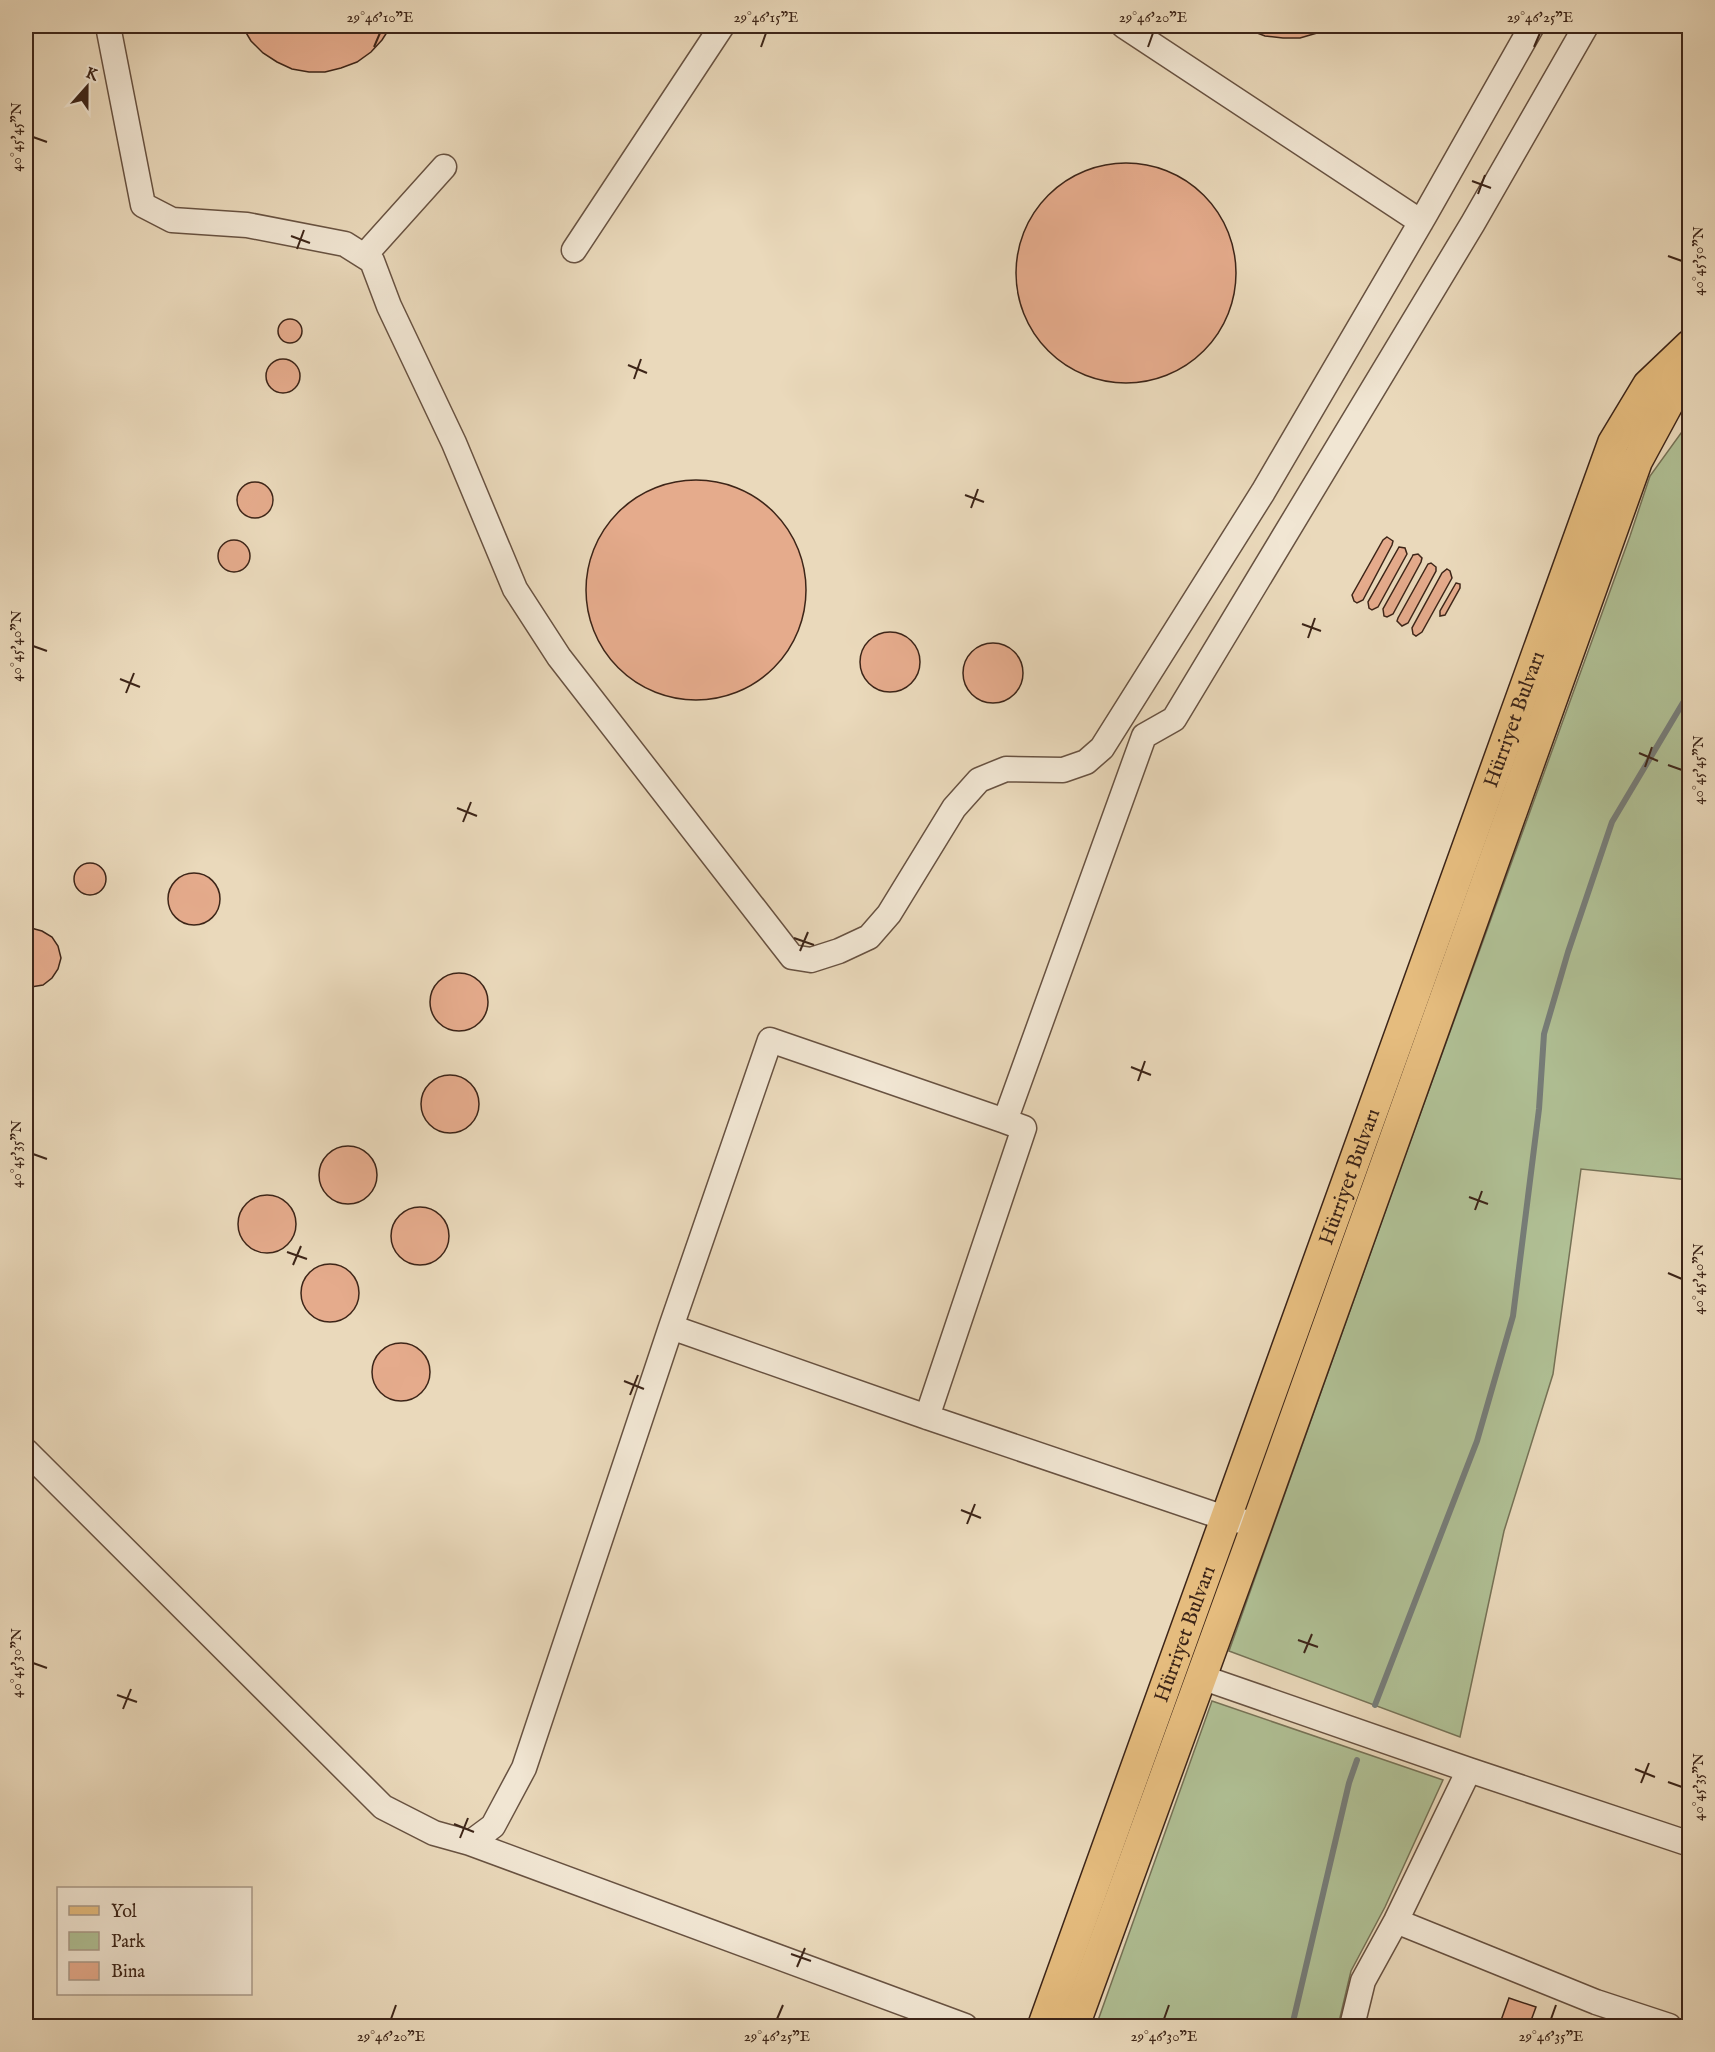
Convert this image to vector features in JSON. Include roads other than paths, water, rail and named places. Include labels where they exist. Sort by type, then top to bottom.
[{"type":"main road","name":"Hürriyet Bulvarı","points":[[1043,2026],[1613,443],[1648,385],[1689,345]]},
{"type":"main road","name":"Hürriyet Bulvarı","points":[[1074,2026],[1257,1524],[1637,461],[1670,400],[1689,379]]},
{"type":"street","points":[[108,26],[143,205],[172,220],[247,225],[345,244],[372,261],[389,306],[454,443],[521,599],[559,657],[792,957],[811,960],[839,951],[869,937],[889,914],[954,808],[979,780],[1006,769],[1064,770],[1086,762],[1102,748],[1263,492],[1421,222],[1532,26]]},
{"type":"street","points":[[574,250],[722,26]]},
{"type":"street","points":[[1124,26],[1421,222]]},
{"type":"street","points":[[1005,1120],[1144,736],[1174,719],[1473,223],[1586,26]]},
{"type":"street","points":[[364,256],[444,167]]},
{"type":"street","points":[[470,1843],[493,1826],[524,1768],[670,1327],[770,1040],[1024,1128],[927,1417]]},
{"type":"street","points":[[670,1327],[1225,1518],[1257,1524]]},
{"type":"street","points":[[26,1451],[383,1807],[434,1833],[470,1843],[965,2026]]},
{"type":"street","points":[[1201,1677],[1689,1844]]},
{"type":"street","points":[[1353,2026],[1363,1981],[1396,1921],[1468,1770]]},
{"type":"street","points":[[1396,1921],[1596,2002],[1669,2026]]},
{"type":"waterway","points":[[1375,1705],[1477,1441],[1513,1316],[1539,1109],[1544,1034],[1568,952],[1612,822],[1690,691]]},
{"type":"waterway","points":[[1292,2026],[1349,1783],[1357,1760]]}]
